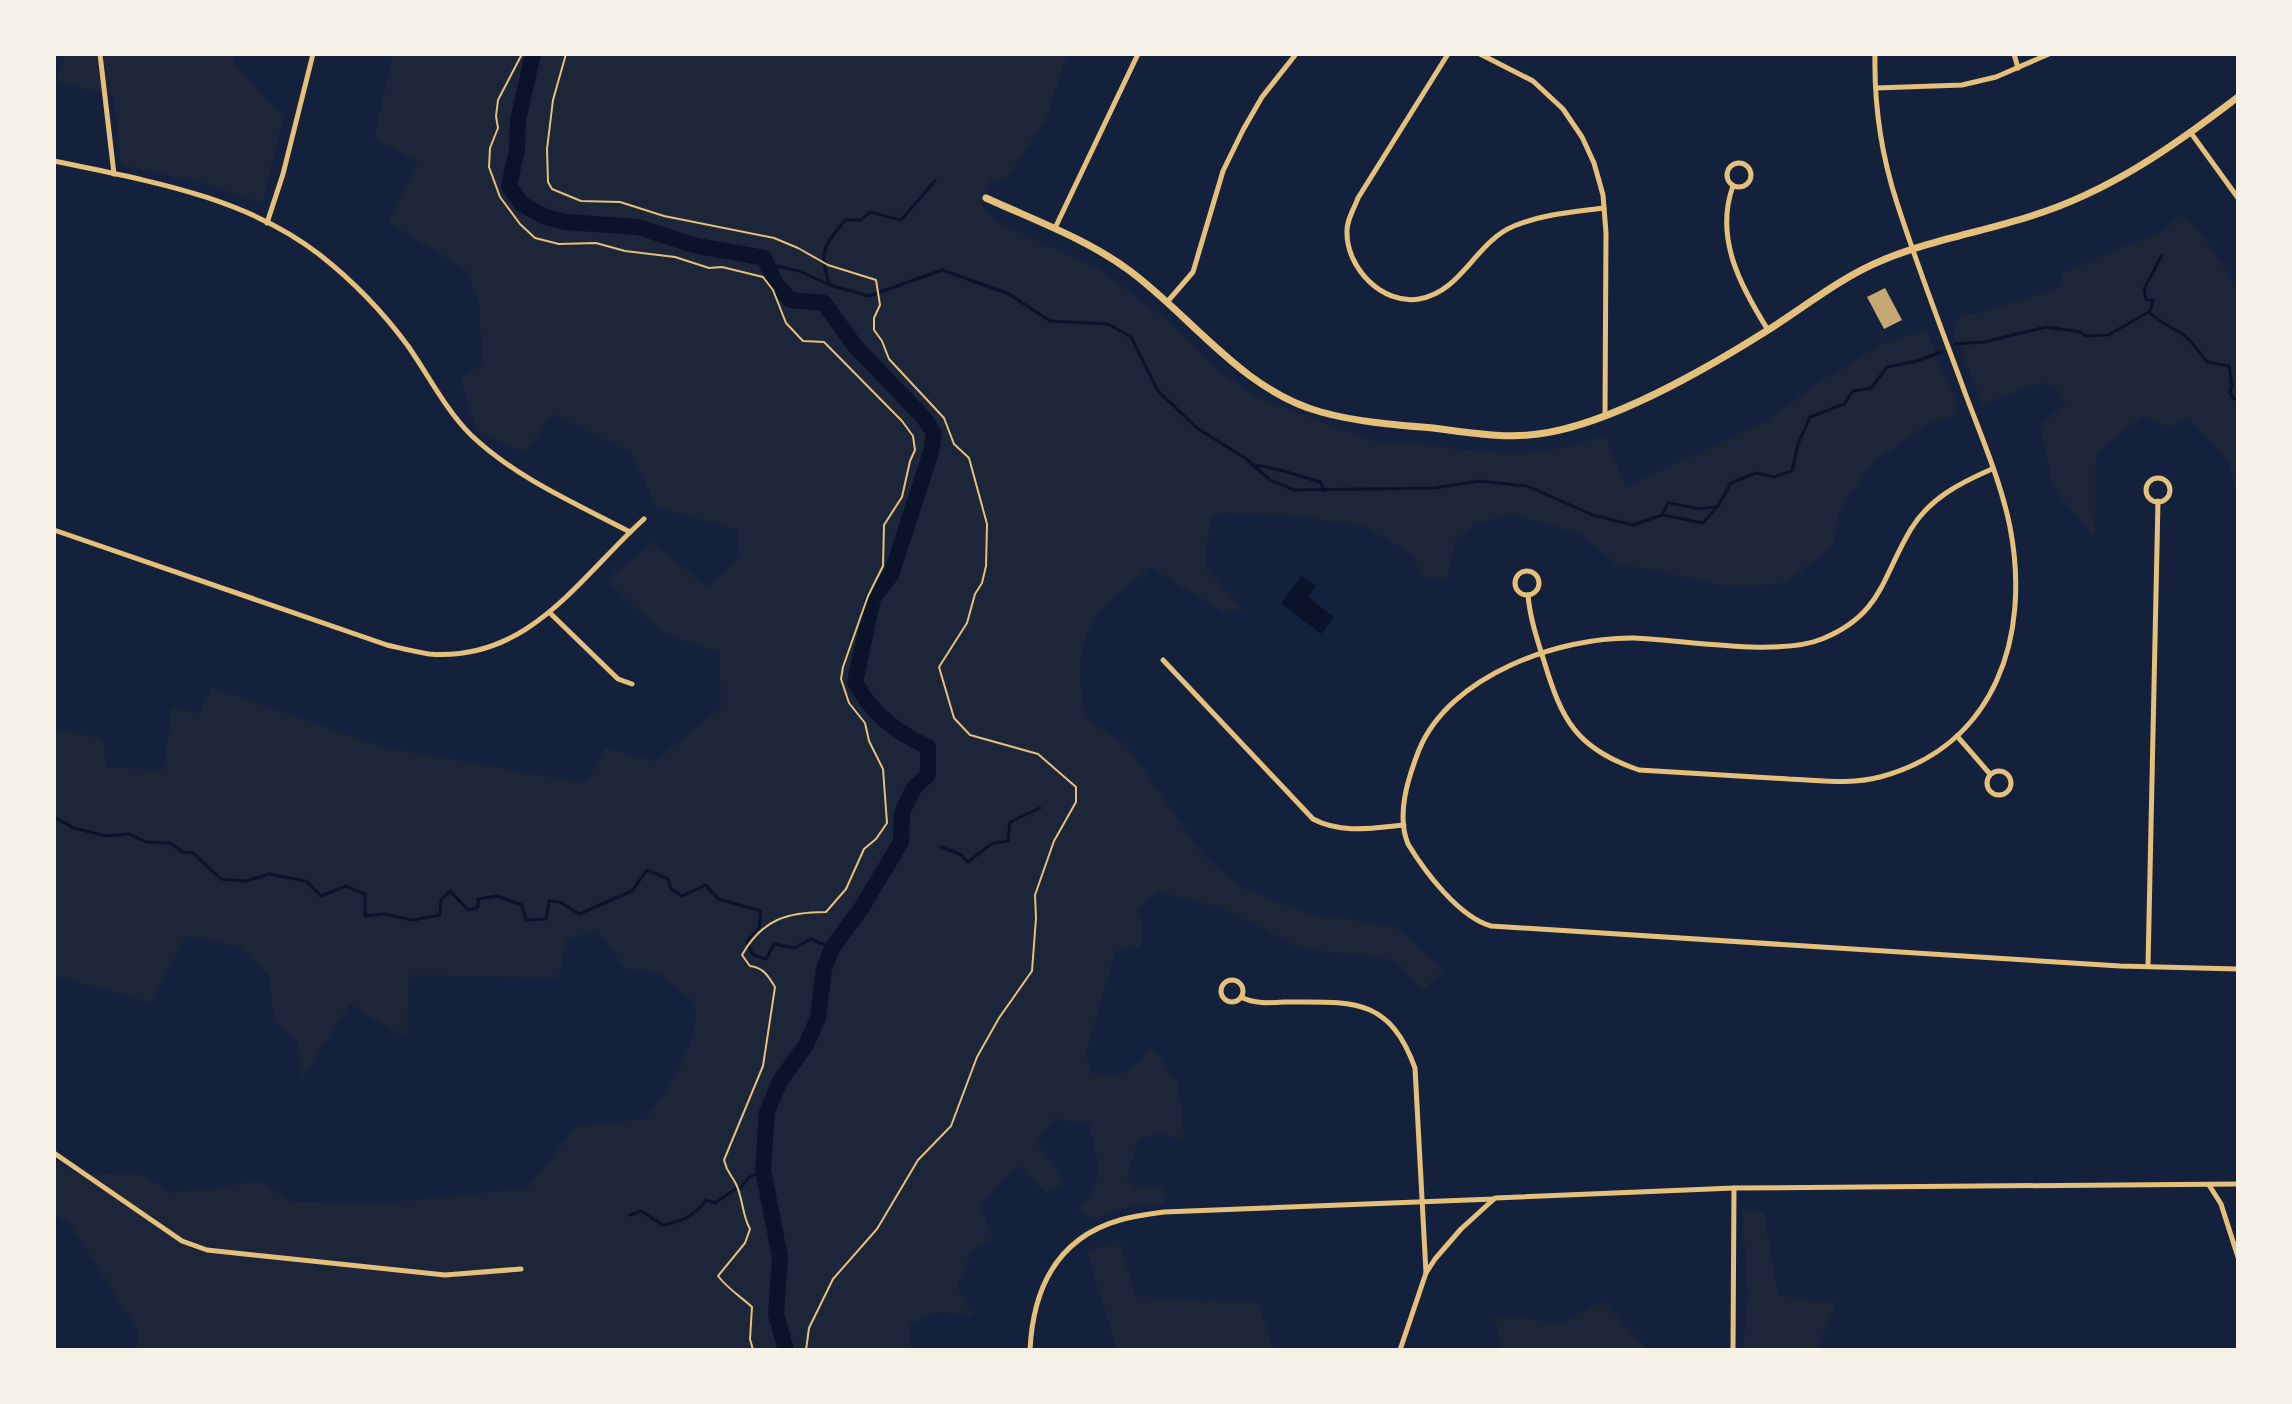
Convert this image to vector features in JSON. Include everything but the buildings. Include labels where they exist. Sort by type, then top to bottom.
[{"type":"street","points":[[100,54],[114,174]]},
{"type":"street","points":[[267,223],[283,174],[313,54]]},
{"type":"street","points":[[1055,229],[1138,54]]},
{"type":"street","points":[[1168,301],[1193,272],[1223,171],[1243,130],[1262,97],[1296,54]]},
{"type":"street","points":[[1448,54],[1358,198],[1348,223],[1349,249],[1362,276],[1385,293],[1415,300],[1455,282],[1480,249],[1512,226],[1545,215],[1604,208]]},
{"type":"street","points":[[1480,54],[1533,81],[1563,109],[1582,137],[1594,163],[1606,233],[1605,415]]},
{"type":"street","points":[[1528,595],[1553,692],[1573,731],[1589,747],[1614,762],[1639,770],[1844,782],[1879,777],[1914,764],[1957,736],[1988,700],[2006,663],[2016,613],[2017,587],[2010,527],[1896,201],[1877,123],[1875,54]]},
{"type":"street","points":[[2014,54],[2018,68]]},
{"type":"street","points":[[1876,88],[1962,85],[1996,77],[2049,54]]},
{"type":"street","points":[[986,198],[1055,229],[1127,269],[1168,301],[1241,370],[1296,403],[1322,412],[1380,423],[1513,436],[1540,434],[1605,415],[1684,379],[1768,330],[1854,274],[1913,249],[2030,217],[2073,201],[2135,170],[2238,97]]},
{"type":"street","points":[[2191,133],[2238,198]]},
{"type":"street","points":[[54,161],[203,196],[267,223],[320,255],[376,306],[407,346],[448,409],[470,434],[502,462],[527,478],[630,532]]},
{"type":"street","points":[[1734,163],[1743,163],[1749,168],[1750,180],[1745,186],[1733,186],[1727,180],[1726,172],[1734,163]]},
{"type":"street","points":[[1733,186],[1727,215],[1731,259],[1745,294],[1768,330]]},
{"type":"street","points":[[1992,469],[1959,484],[1933,503],[1911,528],[1879,595],[1842,629],[1820,640],[1777,647],[1631,638],[1588,642],[1496,671],[1483,679],[1461,694],[1438,718],[1422,743],[1406,793],[1404,835],[1414,854],[1455,902],[1469,916],[1491,926],[2120,966],[2238,969]]},
{"type":"street","points":[[2158,478],[2168,483],[2170,490],[2168,497],[2158,501],[2151,499],[2147,492],[2148,484],[2158,478]]},
{"type":"street","points":[[2148,966],[2158,501]]},
{"type":"street","points":[[54,530],[387,645],[429,654],[463,653],[516,637],[550,613],[644,519]]},
{"type":"street","points":[[1524,571],[1536,575],[1539,582],[1537,590],[1528,595],[1518,592],[1515,584],[1517,576],[1524,571]]},
{"type":"street","points":[[550,613],[618,679],[632,684]]},
{"type":"street","points":[[1163,660],[1313,819],[1325,825],[1354,830],[1404,825]]},
{"type":"street","points":[[1957,736],[1991,774]]},
{"type":"street","points":[[2000,770],[2008,774],[2011,782],[2009,790],[1997,795],[1990,791],[1986,783],[1991,774],[2000,770]]},
{"type":"street","points":[[1241,997],[1242,986],[1237,981],[1229,980],[1223,984],[1223,998],[1232,1002],[1241,997],[1259,1003],[1334,1002],[1357,1005],[1372,1010],[1392,1024],[1406,1042],[1415,1068],[1426,1273]]},
{"type":"street","points":[[54,1153],[182,1241],[207,1250],[445,1275],[521,1269]]},
{"type":"street","points":[[2208,1184],[2221,1204],[2238,1257]]},
{"type":"street","points":[[1030,1350],[1031,1325],[1037,1299],[1048,1274],[1076,1242],[1102,1226],[1121,1219],[1164,1212],[1734,1188],[2238,1184]]},
{"type":"street","points":[[1733,1350],[1734,1188]]},
{"type":"street","points":[[1400,1350],[1426,1273],[1461,1229],[1495,1198]]},
{"type":"path","points":[[522,54],[498,100],[498,128],[490,148],[489,167],[500,197],[520,224],[535,238],[559,244],[596,243],[763,277],[773,290],[786,323],[803,341],[824,342],[913,436],[915,450],[902,497],[884,525],[883,566],[868,596],[841,679],[849,703],[865,723],[869,741],[883,769],[887,823],[864,849],[846,889],[826,912],[789,914],[759,933],[742,955],[750,966],[766,973],[775,987],[763,1066],[724,1160],[726,1173],[735,1181],[750,1229],[745,1243],[718,1276],[752,1307],[750,1339],[753,1350]]},
{"type":"path","points":[[566,54],[553,100],[547,149],[548,182],[552,189],[581,201],[620,202],[664,216],[774,238],[828,265],[876,280],[880,305],[874,318],[874,330],[889,359],[944,418],[954,444],[969,458],[987,524],[986,566],[982,583],[975,594],[967,623],[939,667],[950,709],[970,735],[1038,754],[1076,787],[1076,802],[1054,841],[1035,895],[1036,931],[1032,971],[999,1018],[977,1057],[951,1126],[918,1160],[877,1229],[833,1279],[809,1328],[806,1350]]},
{"type":"shaded area","points":[[65,54],[235,54],[234,63],[283,117],[263,203],[200,182],[121,165],[114,96],[56,82]]},
{"type":"shaded area","points":[[393,54],[1067,54],[1046,120],[1006,179],[991,180],[981,202],[984,210],[997,222],[1099,269],[1170,322],[1217,370],[1259,398],[1380,443],[1422,443],[1515,453],[1567,447],[1605,435],[1626,487],[1769,419],[1816,384],[1887,341],[1927,330],[1957,401],[1954,404],[1958,414],[1929,424],[1872,463],[1840,510],[1832,548],[1785,583],[1734,588],[1643,568],[1618,566],[1580,534],[1515,515],[1476,523],[1456,540],[1446,581],[1422,577],[1411,554],[1366,527],[1303,517],[1225,513],[1211,516],[1204,567],[1244,609],[1225,613],[1150,567],[1117,596],[1098,614],[1085,637],[1080,678],[1086,717],[1128,747],[1203,855],[1241,887],[1307,913],[1395,926],[1444,970],[1422,991],[1395,960],[1299,948],[1220,907],[1157,892],[1138,910],[1142,930],[1140,947],[1116,951],[1086,1052],[1091,1073],[1111,1074],[1124,1072],[1136,1065],[1148,1049],[1156,1052],[1178,1084],[1185,1141],[1160,1133],[1138,1140],[1127,1178],[1134,1187],[1165,1185],[1164,1205],[1128,1207],[1091,1221],[1078,1210],[1097,1178],[1090,1123],[1054,1119],[1036,1143],[1051,1161],[1064,1185],[1046,1193],[1018,1166],[980,1205],[994,1240],[972,1251],[957,1286],[973,1316],[937,1312],[910,1324],[911,1350],[137,1350],[138,1331],[70,1224],[54,1214],[54,1160],[76,1173],[142,1175],[173,1193],[260,1181],[293,1202],[405,1201],[527,1188],[577,1125],[646,1119],[681,1065],[692,1036],[695,1004],[659,974],[625,968],[597,930],[567,939],[558,978],[409,975],[407,1039],[350,1004],[302,1079],[298,1043],[274,1021],[269,976],[239,947],[186,936],[151,1003],[54,976],[54,728],[103,739],[106,767],[164,770],[172,706],[199,714],[212,687],[383,747],[586,783],[605,748],[655,761],[721,707],[719,653],[663,633],[606,580],[653,542],[707,587],[740,557],[738,530],[657,508],[632,454],[552,414],[525,453],[477,432],[461,379],[482,364],[479,303],[466,270],[388,222],[418,162],[374,139]]},
{"type":"shaded area","points":[[2183,214],[2214,251],[2238,292],[2238,498],[2229,462],[2189,419],[2170,427],[2142,416],[2096,453],[2095,538],[2053,488],[2040,424],[2066,404],[2055,386],[2040,383],[1982,405],[1960,345],[1954,337],[1956,331],[1952,322],[1960,320],[1962,314],[1976,314],[2060,287],[2063,273],[2159,233]]},
{"type":"shaded area","points":[[1302,576],[1316,586],[1308,597],[1334,617],[1321,634],[1281,603]]},
{"type":"shaded area","points":[[1742,1208],[1764,1213],[1778,1295],[1836,1303],[1817,1350],[1743,1350],[1748,1295]]},
{"type":"shaded area","points":[[1119,1239],[1135,1296],[1259,1303],[1273,1350],[1107,1350],[1116,1346],[1087,1253]]},
{"type":"shaded area","points":[[1602,1301],[1649,1350],[1502,1350],[1494,1315],[1560,1323]]},
{"type":"waterway","points":[[533,54],[518,120],[517,149],[509,186],[522,204],[545,217],[565,222],[638,227],[693,245],[764,258],[775,282],[790,300],[824,303],[855,346],[924,418],[934,433],[931,452],[891,575],[873,598],[855,682],[869,704],[886,721],[928,747],[928,775],[914,788],[902,813],[901,842],[862,907],[832,948],[824,969],[818,1018],[806,1045],[780,1081],[767,1112],[763,1170],[780,1257],[776,1314],[786,1350]]},
{"type":"waterway","points":[[829,283],[824,263],[825,249],[845,220],[861,220],[870,212],[901,220],[935,181]]},
{"type":"waterway","points":[[2150,311],[2153,300],[2146,300],[2144,289],[2162,255]]},
{"type":"waterway","points":[[767,264],[799,271],[830,285],[869,296],[942,270],[1009,294],[1050,321],[1108,324],[1131,337],[1158,391],[1197,428],[1245,458],[1270,480],[1294,490],[1435,488],[1479,481],[1527,486],[1593,515],[1633,525],[1662,515],[1703,523],[1718,506],[1731,483],[1756,473],[1774,477],[1792,471],[1798,444],[1810,417],[1844,404],[1853,391],[1871,388],[1887,367],[1942,352]]},
{"type":"waterway","points":[[1955,344],[1984,342],[2046,327],[2081,332],[2085,336],[2108,335],[2149,312],[2185,336],[2207,362],[2229,366],[2230,393],[2238,400]]},
{"type":"waterway","points":[[1253,465],[1321,482],[1323,491]]},
{"type":"waterway","points":[[1662,515],[1668,503],[1701,509],[1718,506]]},
{"type":"waterway","points":[[941,847],[960,854],[968,862],[991,844],[1008,841],[1010,822],[1040,808]]},
{"type":"waterway","points":[[54,817],[74,828],[106,836],[129,834],[146,842],[170,843],[183,852],[193,853],[221,879],[246,881],[269,874],[306,881],[321,896],[346,886],[365,894],[365,916],[383,914],[413,920],[440,915],[441,900],[450,891],[468,910],[478,907],[478,899],[497,896],[522,905],[526,920],[546,919],[549,901],[560,902],[579,914],[632,891],[647,870],[668,879],[671,889],[682,896],[706,885],[718,899],[761,911],[759,928],[747,942],[753,955],[766,959],[774,944],[794,948],[811,939],[832,948]]},
{"type":"waterway","points":[[630,1215],[641,1211],[663,1225],[676,1222],[692,1214],[706,1200],[715,1203],[741,1188],[748,1178],[763,1170]]}]
